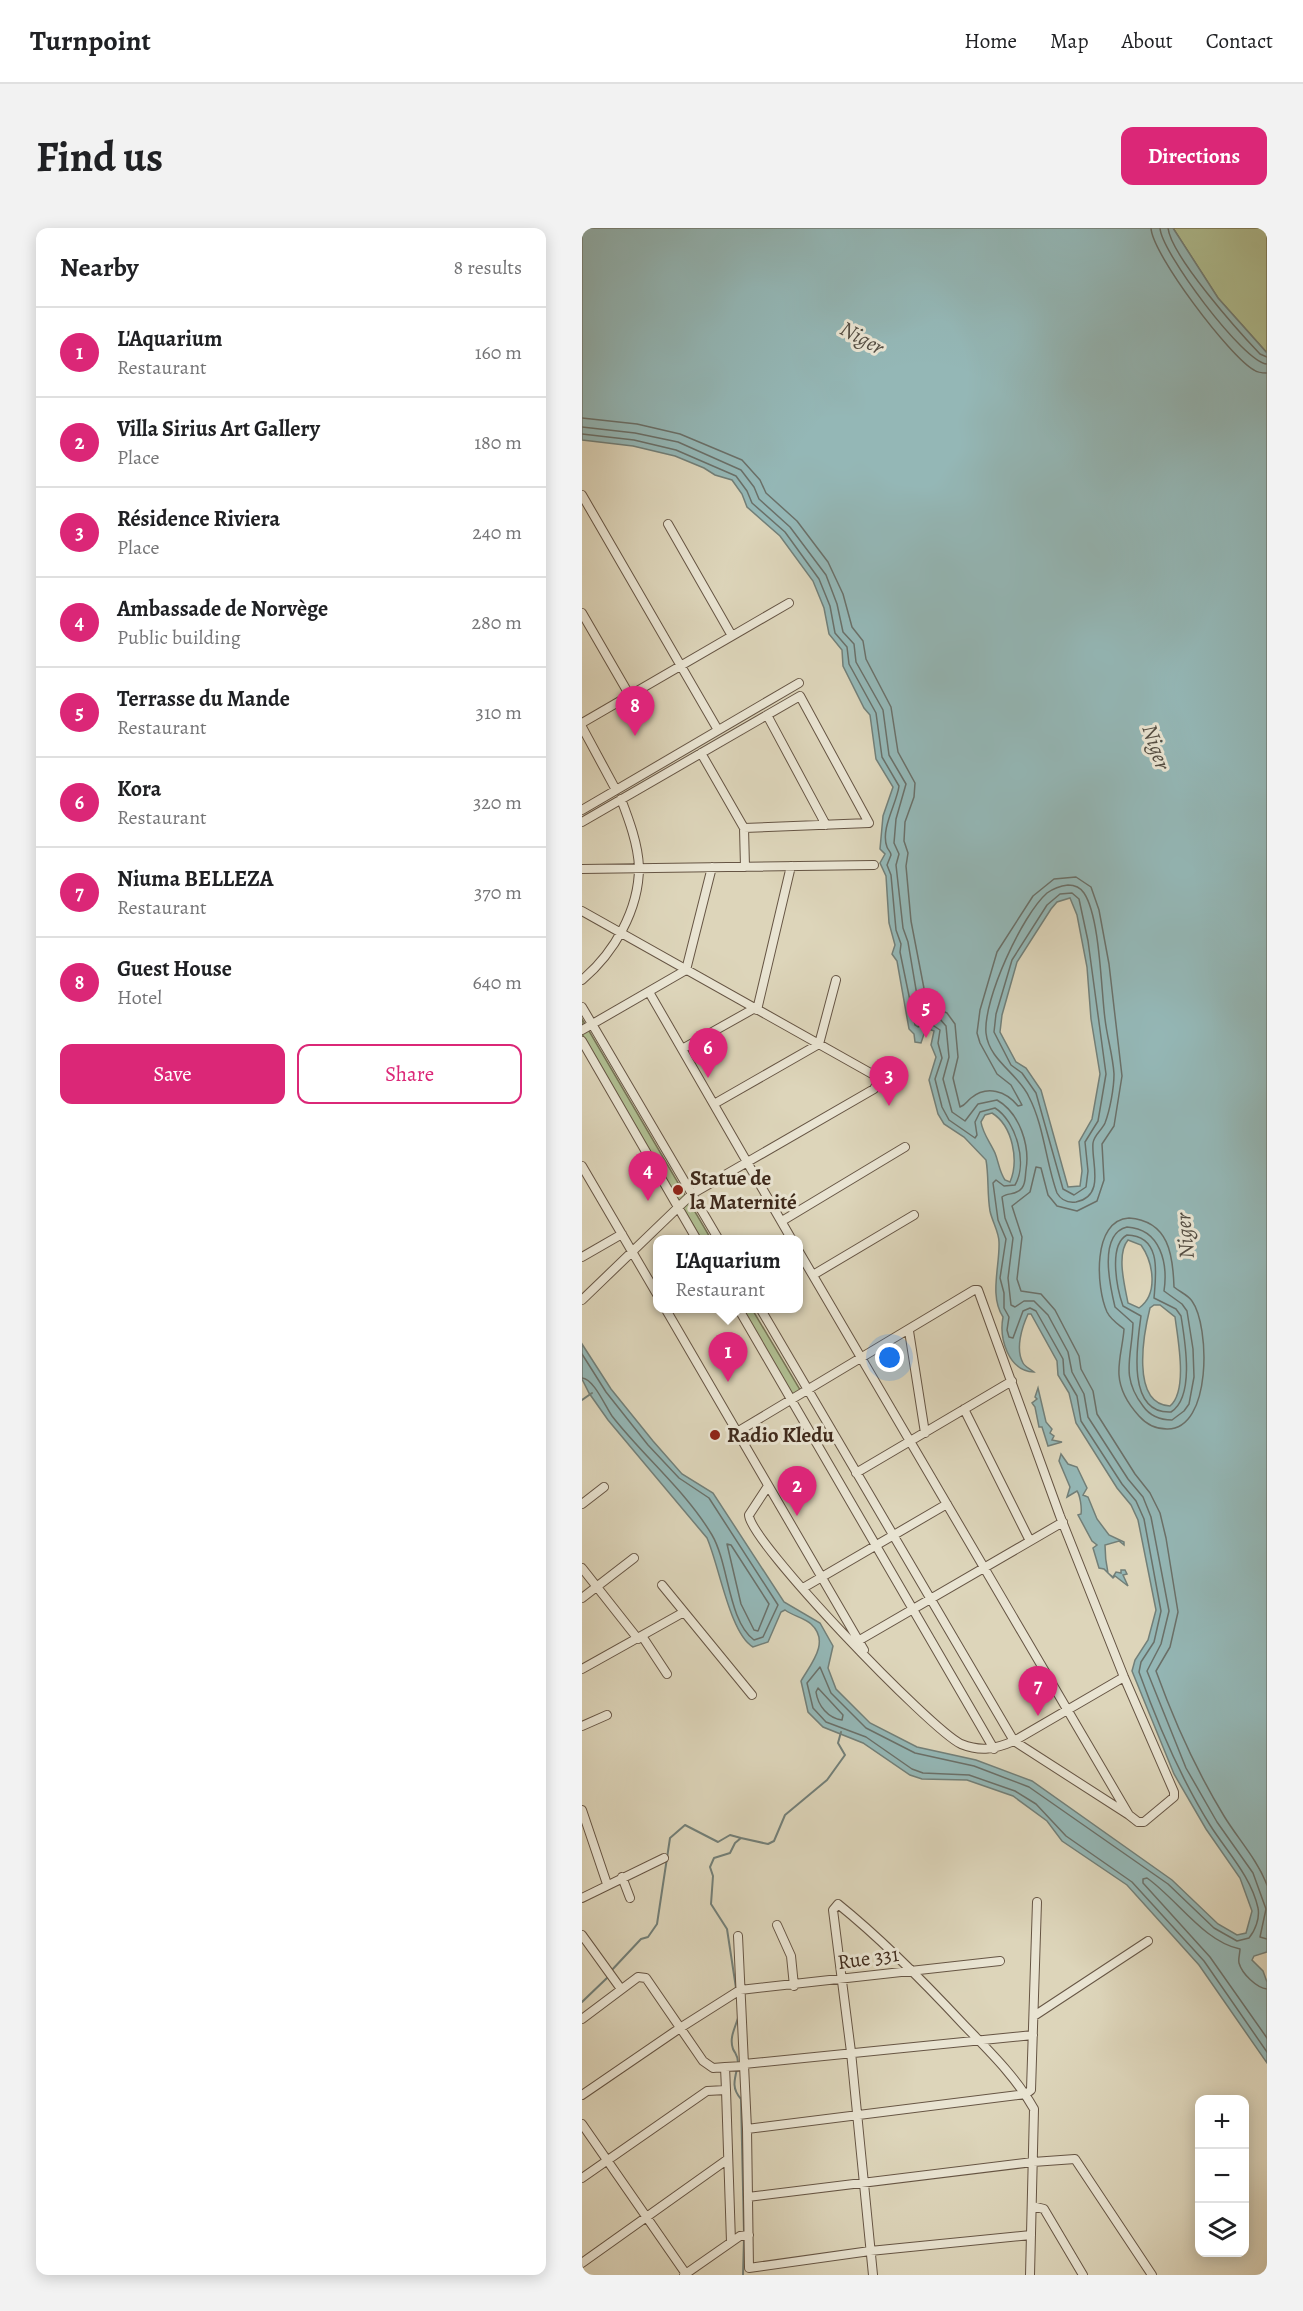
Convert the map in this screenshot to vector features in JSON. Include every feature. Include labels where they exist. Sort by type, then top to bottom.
[{"type":"street","points":[[582,495],[718,730]]},
{"type":"street","points":[[668,524],[732,636]]},
{"type":"street","points":[[616,790],[582,725],[789,603]]},
{"type":"street","points":[[582,613],[630,696]]},
{"type":"street","points":[[582,810],[799,683]]},
{"type":"street","points":[[582,822],[800,696],[869,823],[744,828]]},
{"type":"street","points":[[767,715],[826,825]]},
{"type":"street","points":[[701,753],[744,828],[745,867]]},
{"type":"street","points":[[582,980],[613,947],[630,912],[639,868],[629,822],[621,799]]},
{"type":"street","points":[[582,869],[874,865]]},
{"type":"street","points":[[682,1049],[756,1009],[791,866]]},
{"type":"street","points":[[582,1030],[686,970],[712,867]]},
{"type":"street","points":[[582,911],[878,1078],[877,1086],[692,1194],[582,1300]]},
{"type":"street","points":[[714,1104],[819,1044],[836,980]]},
{"type":"street","points":[[649,992],[790,1235]]},
{"type":"street","points":[[582,1007],[717,1235]]},
{"type":"street","points":[[582,1041],[696,1235]]},
{"type":"street","points":[[782,1221],[905,1147]]},
{"type":"street","points":[[582,1166],[585,1179],[622,1234],[653,1289]]},
{"type":"street","points":[[813,1275],[914,1215]]},
{"type":"street","points":[[582,1257],[622,1234]]},
{"type":"street","points":[[803,1258],[1129,1815]]},
{"type":"street","points":[[737,1432],[791,1400],[808,1390],[861,1359],[974,1290],[978,1290],[1063,1522],[1124,1677],[1174,1795],[1144,1822],[1138,1822],[1014,1741],[808,1390],[762,1313]]},
{"type":"street","points":[[668,1313],[872,1663]]},
{"type":"street","points":[[741,1313],[994,1749]]},
{"type":"street","points":[[909,1330],[925,1432]]},
{"type":"street","points":[[856,1473],[1012,1381]]},
{"type":"street","points":[[964,1409],[1030,1541]]},
{"type":"street","points":[[768,1486],[749,1515],[749,1520],[803,1588],[872,1663],[945,1733],[960,1743],[979,1750],[994,1749],[1014,1741],[1124,1677]]},
{"type":"street","points":[[582,1504],[604,1487]]},
{"type":"street","points":[[803,1588],[947,1504]]},
{"type":"street","points":[[858,1641],[1063,1522]]},
{"type":"street","points":[[582,1598],[634,1558]]},
{"type":"street","points":[[582,1568],[640,1637],[667,1674]]},
{"type":"street","points":[[662,1585],[752,1695]]},
{"type":"street","points":[[582,1669],[684,1612]]},
{"type":"street","points":[[582,1726],[607,1714]]},
{"type":"street","points":[[582,1810],[607,1884]]},
{"type":"street","points":[[582,1898],[664,1858]]},
{"type":"street","points":[[622,1877],[630,1898]]},
{"type":"street","points":[[747,2129],[858,2117],[1026,2094],[1031,2090],[1037,1902]]},
{"type":"street","points":[[873,2275],[851,2052],[833,1910],[838,1904],[876,1934],[912,1970],[1026,2094],[1034,2109],[1030,2275]]},
{"type":"street","points":[[777,1925],[791,1956],[794,1986]]},
{"type":"street","points":[[582,1935],[621,1989]]},
{"type":"street","points":[[738,1936],[736,1993],[744,2065],[747,2129],[748,2197],[745,2235],[749,2271],[870,2251],[1031,2235]]},
{"type":"street","points":[[1034,2016],[1148,1941]]},
{"type":"street","name":"Rue 331","points":[[736,1993],[1000,1961]]},
{"type":"street","points":[[582,2019],[638,1977],[646,1978],[704,2061],[713,2068],[1033,2035]]},
{"type":"street","points":[[582,2095],[736,1993]]},
{"type":"street","points":[[725,2067],[731,2242]]},
{"type":"street","points":[[582,2178],[707,2091],[726,2090]]},
{"type":"street","points":[[582,2124],[608,2158],[685,2274],[745,2235]]},
{"type":"street","points":[[582,2263],[728,2159]]},
{"type":"street","points":[[748,2197],[1033,2162],[1076,2159],[1152,2275]]},
{"type":"street","points":[[1032,2206],[1044,2210],[1083,2275]]},
{"type":"green space","points":[[1173,228],[1267,228],[1267,353],[1218,298]]},
{"type":"green space","points":[[582,1019],[709,1235],[699,1235],[582,1034]]},
{"type":"green space","points":[[743,1313],[754,1313],[802,1393],[794,1399]]},
{"type":"water","name":"Niger","points":[[582,228],[1173,228],[1218,298],[1267,353],[1267,1952],[1254,1956],[1252,1960],[1263,1971],[1267,1982],[1267,2063],[1199,1965],[1127,1885],[1062,1841],[1047,1821],[1013,1796],[967,1780],[922,1779],[910,1775],[863,1743],[823,1727],[808,1712],[801,1681],[817,1653],[819,1638],[817,1631],[808,1622],[785,1610],[781,1612],[768,1642],[753,1647],[745,1640],[726,1598],[707,1538],[608,1420],[582,1379],[582,1344],[611,1389],[682,1474],[713,1493],[784,1602],[820,1623],[833,1646],[828,1668],[836,1689],[870,1723],[917,1747],[976,1760],[1032,1781],[1172,1880],[1218,1924],[1237,1935],[1246,1933],[1252,1911],[1240,1878],[1206,1829],[1174,1774],[1132,1671],[1135,1660],[1148,1640],[1156,1610],[1138,1520],[1131,1505],[1117,1488],[1076,1423],[1069,1393],[1058,1375],[1057,1361],[1031,1314],[1028,1314],[1020,1338],[1020,1351],[1024,1364],[1034,1372],[1018,1366],[1007,1352],[1004,1343],[1003,1317],[999,1309],[996,1290],[999,1238],[990,1211],[986,1160],[964,1137],[944,1124],[938,1114],[929,1080],[936,1057],[931,1045],[934,1031],[926,1028],[921,1043],[915,1042],[914,1034],[909,1029],[897,961],[892,954],[895,945],[889,923],[886,876],[880,863],[885,854],[880,849],[883,816],[893,787],[876,759],[870,715],[864,708],[843,666],[842,650],[829,634],[824,608],[813,581],[780,536],[747,507],[742,494],[732,480],[715,475],[675,456],[633,446],[582,440]],"holes":[[[1070,898],[1077,915],[1087,967],[1091,1019],[1100,1074],[1092,1119],[1079,1142],[1082,1171],[1080,1186],[1068,1187],[1041,1090],[1026,1068],[1016,1062],[1000,1032],[1002,1015],[1017,962],[1057,902]],[[992,1113],[1005,1126],[1009,1135],[1014,1154],[1013,1174],[1010,1182],[1003,1177],[995,1153],[983,1130],[981,1122],[985,1115]],[[1128,1240],[1141,1245],[1149,1260],[1152,1286],[1145,1302],[1139,1308],[1128,1303],[1122,1271],[1124,1246]],[[1160,1305],[1175,1317],[1180,1377],[1176,1399],[1170,1406],[1157,1402],[1149,1393],[1145,1380],[1143,1349],[1150,1308]]]},
{"type":"water","points":[[1038,1388],[1046,1422],[1052,1429],[1050,1433],[1054,1436],[1052,1440],[1062,1442],[1048,1446],[1042,1427],[1039,1427],[1032,1403],[1037,1399],[1035,1397]]},
{"type":"water","points":[[1061,1454],[1068,1464],[1077,1467],[1087,1488],[1083,1495],[1088,1497],[1097,1519],[1109,1535],[1124,1542],[1124,1545],[1119,1541],[1105,1545],[1108,1573],[1099,1568],[1093,1548],[1097,1545],[1092,1541],[1078,1515],[1081,1514],[1081,1502],[1077,1491],[1067,1497],[1070,1487],[1059,1461]]},
{"type":"water","points":[[1121,1570],[1125,1570],[1127,1574],[1123,1575],[1128,1586],[1115,1576],[1113,1578],[1108,1573],[1113,1577],[1116,1572],[1121,1573]]},
{"type":"waterway","points":[[582,1400],[592,1393]]},
{"type":"waterway","points":[[736,1988],[727,1929],[711,1904],[713,1876],[710,1867],[714,1858],[730,1853],[735,1843],[741,1838],[768,1844],[774,1841],[785,1815],[827,1780],[845,1755],[838,1743],[841,1732]]},
{"type":"waterway","points":[[610,1972],[641,1939],[648,1937],[657,1924],[670,1838],[685,1825],[718,1842],[730,1835],[741,1838]]},
{"type":"waterway","points":[[582,2002],[608,1977]]},
{"type":"waterway","points":[[738,2018],[732,2041],[738,2063]]},
{"type":"waterway","points":[[737,2069],[734,2085],[741,2099],[744,2233]]},
{"type":"waterway","points":[[743,2275],[744,2239]]},
{"type":"place","name":"Guest House","points":[[635,736]]},
{"type":"place","name":"Terrasse du Mande","points":[[926,1038]]},
{"type":"place","name":"Kora","points":[[708,1078]]},
{"type":"place","name":"Résidence Riviera","points":[[889,1106]]},
{"type":"place","name":"Statue de la Maternité","points":[[678,1190]]},
{"type":"place","name":"Ambassade de Norvège","points":[[648,1201]]},
{"type":"place","name":"L'Aquarium","points":[[728,1382]]},
{"type":"place","name":"Radio Kledu","points":[[715,1435]]},
{"type":"place","name":"Villa Sirius Art Gallery","points":[[797,1516]]},
{"type":"place","name":"Niuma BELLEZA","points":[[1038,1716]]}]
